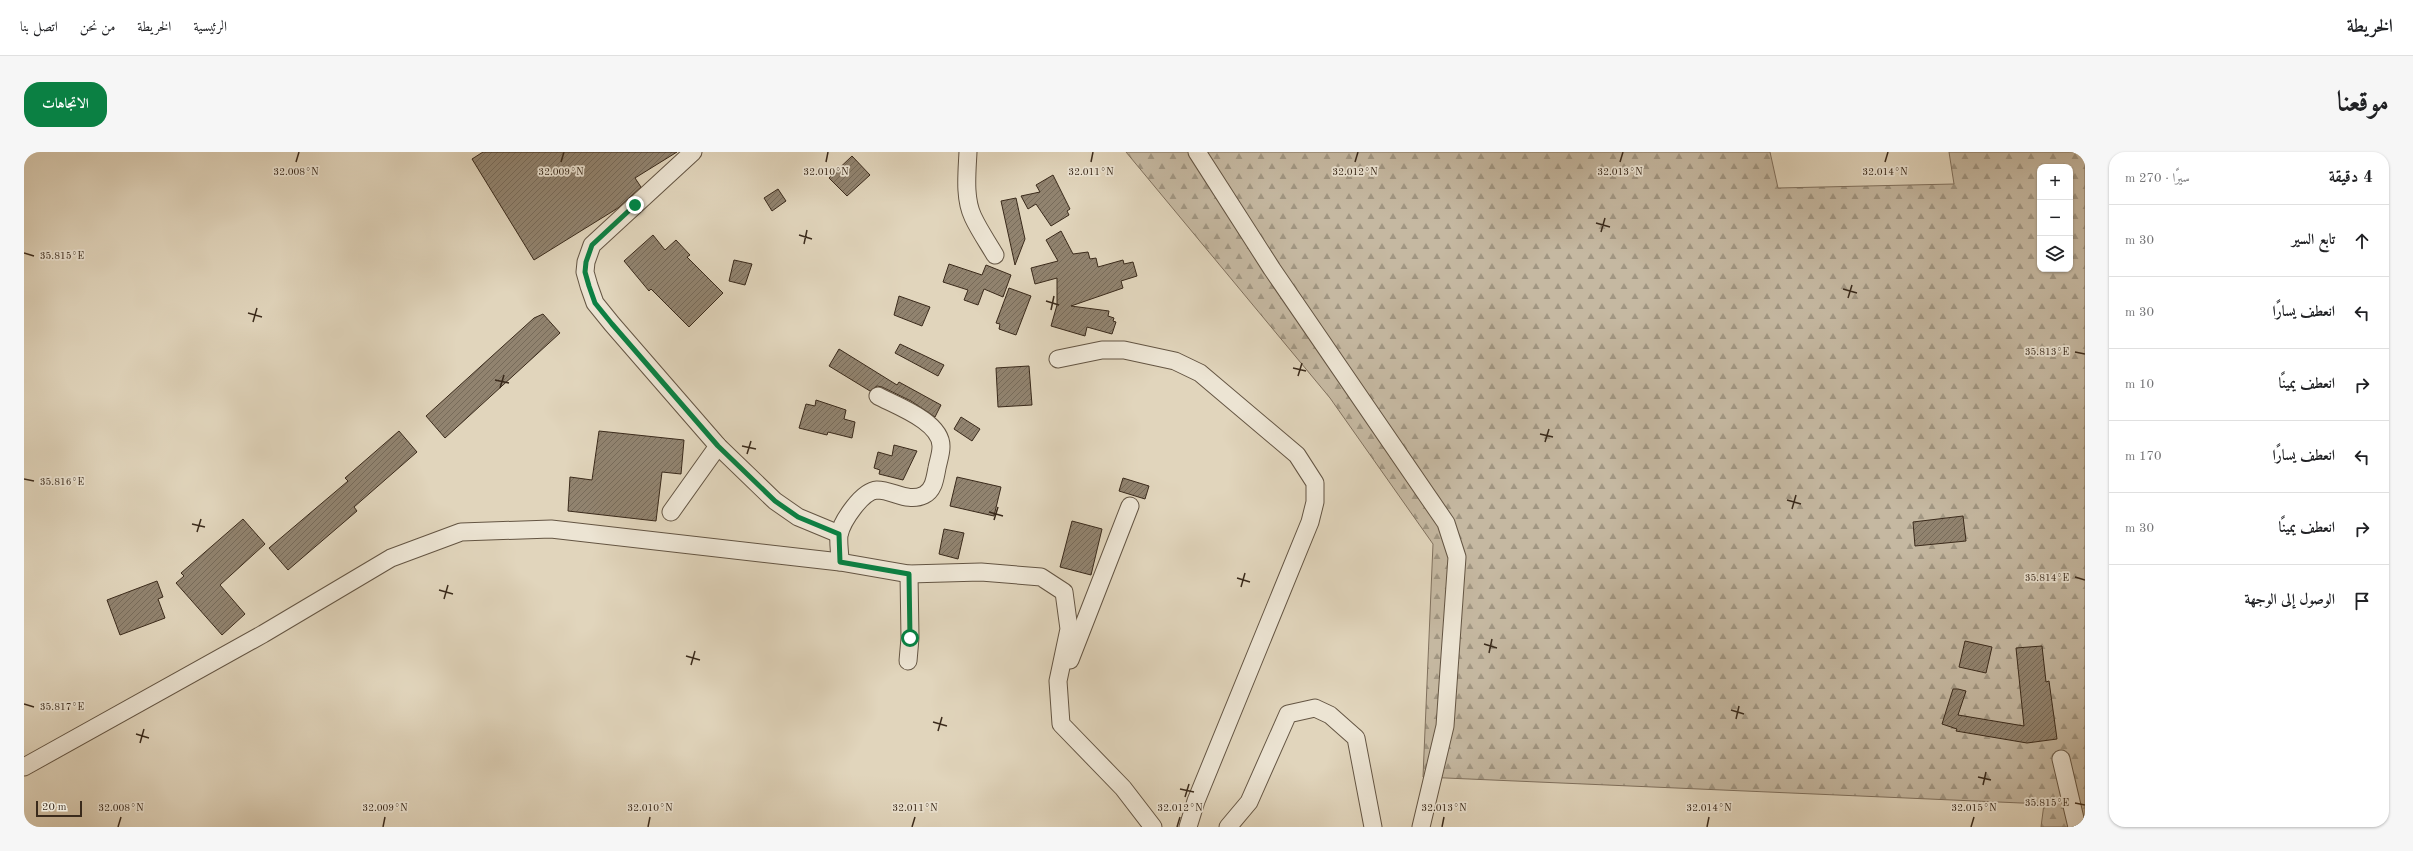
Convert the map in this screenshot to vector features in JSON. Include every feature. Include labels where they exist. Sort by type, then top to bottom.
[{"type":"lane","points":[[693,152],[657,183],[592,245],[588,253],[585,272],[595,303],[718,446],[775,501],[798,517],[839,534]]},
{"type":"lane","points":[[968,152],[967,189],[972,216],[995,255]]},
{"type":"lane","points":[[1197,152],[1272,269],[1446,524],[1454,543],[1457,557],[1446,726],[1421,827]]},
{"type":"lane","points":[[1058,359],[1102,350],[1124,350],[1175,361],[1200,373],[1297,455],[1315,483],[1315,502],[1310,522],[1196,800],[1188,827]]},
{"type":"lane","points":[[840,562],[839,534],[853,508],[873,491],[878,490],[908,498],[918,497],[926,494],[934,484],[941,446],[937,433],[930,424],[878,396]]},
{"type":"lane","points":[[671,512],[718,446]]},
{"type":"lane","points":[[1058,681],[1072,657],[1130,506]]},
{"type":"lane","points":[[24,768],[263,634],[391,558],[461,532],[551,529],[840,562],[909,574],[981,572],[1041,577],[1064,592],[1069,629],[1058,681],[1061,724],[1122,788],[1153,827]]},
{"type":"lane","points":[[908,660],[910,638],[909,574]]},
{"type":"lane","points":[[1228,827],[1249,802],[1288,714],[1315,708],[1330,715],[1356,738],[1373,827]]},
{"type":"lane","points":[[2061,759],[2077,827]]},
{"type":"green space","points":[[1126,152],[1770,152],[1778,188],[1954,184],[1949,152],[2085,152],[2085,827],[2041,827],[2044,804],[1423,777],[1433,544],[1330,398]]},
{"type":"building","points":[[483,152],[677,152],[635,178],[641,187],[618,208],[534,260],[472,159]]},
{"type":"building","points":[[852,156],[870,175],[847,196],[829,178]]},
{"type":"building","points":[[1053,175],[1070,209],[1067,211],[1069,215],[1051,226],[1036,204],[1028,209],[1021,196],[1040,192],[1036,185]]},
{"type":"building","points":[[778,189],[786,201],[772,211],[764,198]]},
{"type":"building","points":[[1016,198],[1025,239],[1015,265],[1001,201]]},
{"type":"building","points":[[1061,231],[1073,254],[1088,252],[1090,259],[1096,258],[1098,267],[1123,260],[1124,264],[1133,262],[1137,276],[1121,281],[1123,288],[1071,306],[1109,311],[1108,316],[1114,318],[1113,321],[1116,322],[1112,334],[1087,327],[1085,336],[1051,326],[1057,305],[1057,278],[1035,284],[1031,268],[1058,261],[1046,240]]},
{"type":"building","points":[[653,235],[665,250],[676,240],[690,255],[687,257],[723,293],[689,327],[651,289],[649,291],[624,261]]},
{"type":"building","points":[[734,260],[752,264],[745,285],[729,281]]},
{"type":"building","points":[[949,264],[982,275],[986,265],[1011,275],[1003,297],[984,289],[978,305],[964,300],[968,290],[943,282]]},
{"type":"building","points":[[1009,288],[1031,296],[1016,335],[999,329],[1000,324],[996,323]]},
{"type":"building","points":[[899,296],[930,307],[922,326],[894,315]]},
{"type":"building","points":[[543,314],[560,333],[445,438],[426,416],[534,318]]},
{"type":"building","points":[[900,344],[944,365],[938,376],[895,353]]},
{"type":"building","points":[[839,349],[897,385],[899,382],[941,405],[935,417],[911,401],[882,387],[877,386],[870,391],[829,366]]},
{"type":"building","points":[[1029,366],[1032,405],[998,407],[996,368]]},
{"type":"building","points":[[816,400],[846,410],[844,419],[855,422],[852,438],[828,432],[827,435],[799,428],[806,404],[815,406]]},
{"type":"building","points":[[961,417],[980,429],[972,441],[954,429]]},
{"type":"building","points":[[399,431],[417,452],[354,507],[357,511],[288,570],[269,548],[348,481],[345,478]]},
{"type":"building","points":[[599,431],[684,440],[681,474],[662,472],[656,521],[568,511],[570,477],[592,480]]},
{"type":"building","points":[[894,445],[917,451],[903,480],[879,474],[880,470],[874,468],[878,452],[892,456]]},
{"type":"building","points":[[957,477],[1001,487],[994,516],[950,506]]},
{"type":"building","points":[[1123,478],[1149,486],[1145,499],[1119,491]]},
{"type":"building","points":[[1963,516],[1966,541],[1915,546],[1913,522]]},
{"type":"building","points":[[243,519],[265,544],[220,585],[245,614],[222,635],[176,583],[184,576],[181,573]]},
{"type":"building","points":[[1072,521],[1102,529],[1091,575],[1060,567]]},
{"type":"building","points":[[944,529],[964,533],[958,559],[939,554]]},
{"type":"building","points":[[157,581],[163,597],[158,599],[165,618],[120,635],[107,600]]},
{"type":"building","points":[[1965,641],[1992,647],[1986,673],[1959,667]]},
{"type":"building","points":[[2042,646],[2046,682],[2049,681],[2057,739],[2027,743],[1956,731],[1957,729],[1942,724],[1953,689],[1958,689],[1966,691],[1958,715],[2024,726],[2016,648]]},
{"type":"route","points":[[635,205],[592,245],[588,253],[585,272],[595,303],[718,446],[775,501],[798,517],[839,534],[840,562],[909,574],[910,638]]}]
